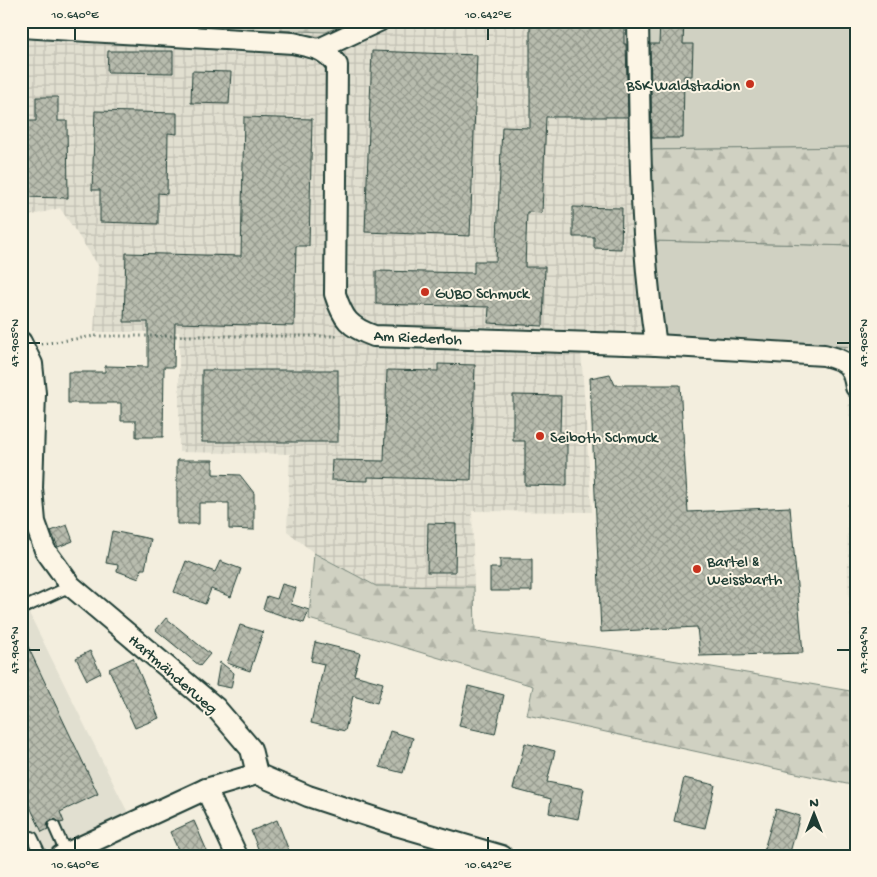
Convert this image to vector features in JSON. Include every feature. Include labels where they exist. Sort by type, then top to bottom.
[{"type":"street","points":[[319,49],[379,21]]},
{"type":"street","points":[[638,21],[645,241],[648,294],[656,345]]},
{"type":"street","name":"Am Riederloh","points":[[21,27],[293,43],[319,49],[330,55],[337,65],[335,294],[340,310],[348,322],[362,331],[374,336],[656,345],[824,355],[847,363],[853,371],[856,387]]},
{"type":"street","name":"Hartmähderweg","points":[[22,344],[32,364],[35,393],[32,488],[35,522],[45,550],[72,586],[216,708],[251,749],[257,774]]},
{"type":"street","points":[[64,854],[206,789],[257,774],[308,796],[399,826],[502,856]]},
{"type":"street","points":[[206,789],[237,856]]},
{"type":"lane","points":[[21,609],[72,586]]},
{"type":"lane","points":[[54,826],[64,854]]},
{"type":"lane","points":[[32,837],[41,856]]},
{"type":"path","points":[[22,344],[95,336],[344,336]]},
{"type":"shaded area","points":[[350,21],[634,21],[647,337],[581,351],[592,512],[472,511],[474,587],[376,586],[314,553],[287,531],[290,454],[179,452],[179,332],[94,332],[98,265],[60,208],[21,218],[21,34],[214,28],[326,32]]},
{"type":"shaded area","points":[[826,346],[856,347],[856,486],[846,376]]},
{"type":"shaded area","points":[[856,497],[856,692],[849,605],[847,504]]},
{"type":"shaded area","points":[[27,609],[130,817],[48,856],[21,856],[21,612]]},
{"type":"green space","points":[[83,21],[350,21],[326,32]]},
{"type":"green space","name":"BSK Waldstadion","points":[[642,21],[856,21],[856,147],[646,150]]},
{"type":"green space","points":[[856,147],[856,246],[651,241],[646,150]]},
{"type":"green space","points":[[651,241],[856,246],[856,347],[663,338]]},
{"type":"green space","points":[[314,553],[376,586],[474,587],[475,631],[602,648],[856,692],[856,786],[527,715],[533,686],[309,619]]},
{"type":"building","points":[[530,21],[624,21],[624,44],[626,44],[628,117],[546,117],[542,213],[527,212],[525,267],[545,267],[543,326],[488,323],[489,307],[376,304],[376,271],[474,273],[474,261],[496,261],[502,127],[530,128]]},
{"type":"building","points":[[660,21],[684,21],[683,44],[693,44],[692,76],[684,76],[683,138],[652,138],[650,44],[659,44]]},
{"type":"building","points":[[108,51],[173,51],[173,73],[107,72]]},
{"type":"building","points":[[372,51],[477,55],[470,236],[365,232]]},
{"type":"building","points":[[192,71],[231,72],[229,104],[191,103]]},
{"type":"building","points":[[36,97],[58,97],[58,121],[67,121],[68,198],[21,197],[21,121],[36,121]]},
{"type":"building","points":[[95,111],[177,113],[177,134],[168,133],[167,194],[158,193],[158,224],[100,222],[100,190],[92,190]]},
{"type":"building","points":[[244,117],[312,119],[309,246],[296,246],[294,326],[175,323],[174,367],[164,367],[163,437],[136,437],[136,421],[121,421],[121,403],[68,403],[68,372],[105,372],[105,366],[148,367],[148,322],[124,322],[126,253],[241,256]]},
{"type":"building","points":[[573,207],[622,208],[621,249],[594,248],[594,237],[573,237]]},
{"type":"building","points":[[438,364],[475,365],[471,480],[368,477],[368,481],[331,480],[332,460],[384,461],[387,370],[438,371]]},
{"type":"building","points":[[202,370],[338,370],[338,442],[202,442]]},
{"type":"building","name":"Bartel & Weissbarth","points":[[610,374],[615,385],[680,385],[688,512],[790,507],[803,653],[700,656],[697,627],[601,632],[590,378]]},
{"type":"building","name":"Seiboth Schmuck","points":[[513,395],[561,396],[560,432],[567,432],[567,486],[525,485],[525,441],[513,441]]},
{"type":"building","points":[[177,460],[213,460],[213,474],[240,475],[254,493],[254,530],[229,529],[229,503],[199,503],[199,524],[177,524]]},
{"type":"building","points":[[428,523],[456,524],[455,572],[427,572]]},
{"type":"building","points":[[67,525],[73,541],[58,547],[51,531]]},
{"type":"building","points":[[112,531],[151,539],[145,569],[141,569],[139,579],[117,571],[118,565],[106,563]]},
{"type":"building","points":[[500,559],[532,559],[532,591],[490,591],[490,568],[500,568]]},
{"type":"building","points":[[186,561],[215,572],[220,561],[241,569],[231,597],[211,589],[205,604],[174,592]]},
{"type":"building","points":[[282,584],[296,588],[291,604],[309,610],[304,623],[263,609],[267,596],[277,599]]},
{"type":"building","points":[[166,618],[210,654],[200,666],[156,630]]},
{"type":"building","points":[[240,625],[263,632],[250,671],[227,663]]},
{"type":"building","points":[[21,632],[98,794],[60,812],[64,822],[60,823],[55,819],[51,820],[47,825],[48,829],[42,832],[21,788]]},
{"type":"building","points":[[315,642],[360,653],[354,675],[383,683],[377,703],[353,696],[345,731],[311,723],[324,664],[311,661]]},
{"type":"building","points":[[90,651],[101,673],[87,680],[76,658]]},
{"type":"building","points":[[133,658],[159,718],[135,728],[109,669]]},
{"type":"building","points":[[220,662],[234,673],[231,688],[216,685]]},
{"type":"building","points":[[468,686],[504,695],[495,734],[459,726]]},
{"type":"building","points":[[390,731],[413,738],[403,773],[380,767]]},
{"type":"building","points":[[525,743],[555,751],[547,782],[584,789],[578,819],[549,813],[551,799],[513,789]]},
{"type":"building","points":[[684,778],[715,785],[705,828],[674,821]]},
{"type":"building","points":[[776,809],[800,816],[789,856],[762,856]]},
{"type":"building","points":[[277,820],[291,856],[261,856],[251,831]]},
{"type":"building","points":[[194,821],[207,851],[197,856],[181,856],[170,832]]},
{"type":"place","name":"BSK Waldstadion","points":[[750,84]]},
{"type":"place","name":"GUBO Schmuck","points":[[425,292]]},
{"type":"place","name":"Seiboth Schmuck","points":[[540,436]]},
{"type":"place","name":"Bartel & Weissbarth","points":[[697,569]]}]
